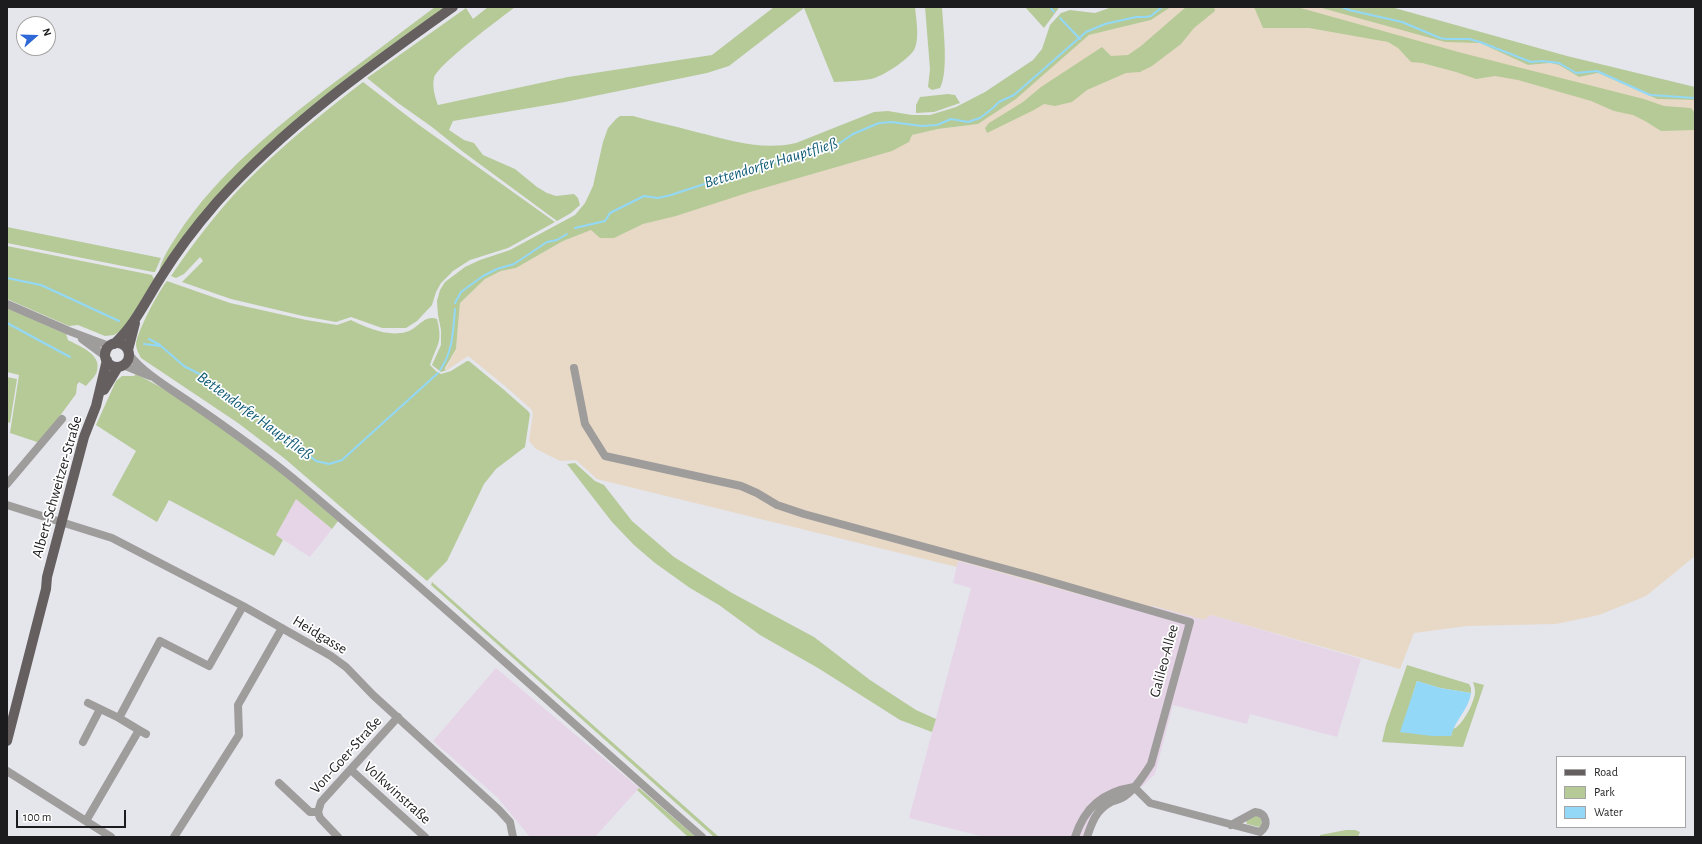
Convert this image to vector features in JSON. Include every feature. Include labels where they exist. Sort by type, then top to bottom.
[{"type":"main road","points":[[136,317],[128,352],[128,360],[120,366],[112,366],[106,358],[106,352],[136,317],[161,276],[187,239],[217,202],[254,163],[301,120],[359,75],[453,7]]},
{"type":"main road","points":[[112,345],[122,344],[128,352]]},
{"type":"main road","name":"Albert-Schweitzer-Straße","points":[[7,741],[46,589],[47,577],[63,522],[84,437],[96,406],[106,358]]},
{"type":"main road","name":"Albert-Schweitzer-Straße","points":[[96,406],[120,366]]},
{"type":"main road","name":"Albert-Schweitzer-Straße","points":[[7,718],[41,587],[47,577]]},
{"type":"street","points":[[7,304],[69,331],[112,345]]},
{"type":"street","points":[[69,331],[106,358]]},
{"type":"street","points":[[128,352],[133,359],[158,379],[285,473],[350,526],[702,837]]},
{"type":"street","points":[[120,366],[158,379]]},
{"type":"street","name":"Galileo-Allee","points":[[574,368],[585,424],[605,456],[741,486],[777,505],[804,514],[1035,577],[1190,622],[1151,764],[1143,778],[1125,796],[1110,803],[1100,810],[1093,820],[1087,837]]},
{"type":"street","points":[[7,484],[62,419]]},
{"type":"street","name":"Heidgasse","points":[[7,505],[112,538],[243,606],[331,656],[346,667],[373,695],[499,810],[510,822],[513,837]]},
{"type":"street","points":[[119,718],[160,642],[209,666],[243,606]]},
{"type":"street","points":[[174,837],[239,735],[238,705],[282,628]]},
{"type":"street","points":[[86,821],[142,732],[119,718],[88,703]]},
{"type":"street","points":[[83,742],[100,709]]},
{"type":"street","name":"Von-Goer-Straße","points":[[318,812],[318,807],[321,802],[398,718]]},
{"type":"street","name":"Volkwinstraße","points":[[351,770],[425,837]]},
{"type":"street","points":[[7,772],[111,837]]},
{"type":"street","points":[[279,783],[310,812],[318,812],[320,818],[338,837]]},
{"type":"street","points":[[1075,837],[1084,815],[1093,805],[1105,796],[1116,791],[1134,787],[1150,803],[1231,825]]},
{"type":"shaded area","points":[[1171,7],[1318,7],[1480,43],[1528,65],[1550,63],[1559,65],[1579,77],[1598,73],[1657,99],[1695,100],[1695,556],[1646,596],[1599,615],[1556,624],[1467,626],[1414,633],[1400,669],[1211,615],[1204,620],[1153,606],[1150,614],[959,561],[957,567],[597,479],[576,460],[560,461],[536,449],[529,441],[533,413],[531,409],[468,356],[445,370],[456,349],[460,303],[485,279],[501,271],[516,268],[563,241],[602,225],[824,154],[938,129],[978,124],[1016,99],[1089,35],[1151,20]]},
{"type":"shaded area","points":[[296,498],[332,529],[310,557],[276,535]]},
{"type":"shaded area","points":[[958,561],[1150,614],[1152,606],[1204,620],[1211,615],[1361,659],[1337,737],[1250,714],[1247,724],[1173,705],[1155,774],[1130,798],[1111,804],[1101,811],[1089,837],[985,837],[909,818],[971,588],[953,583]]},
{"type":"shaded area","points":[[496,668],[639,788],[595,837],[530,837],[497,797],[433,741]]},
{"type":"green space","points":[[435,7],[446,7],[303,114],[159,272],[167,252],[194,212],[211,191],[248,153],[268,135],[331,85]]},
{"type":"green space","points":[[488,7],[515,7],[457,53],[438,72],[434,78],[433,85],[438,105],[568,77],[712,55],[774,7],[915,7],[917,40],[911,54],[901,63],[882,75],[871,79],[834,82],[804,8],[729,66],[707,73],[565,102],[453,121],[449,130],[464,140],[474,143],[483,155],[515,169],[547,193],[556,196],[574,194],[578,198],[580,205],[571,213],[557,221],[398,103],[367,78],[466,8],[473,19]]},
{"type":"green space","points":[[925,7],[942,7],[945,49],[943,80],[940,88],[932,90],[928,87],[930,69]]},
{"type":"green space","points":[[1025,7],[1058,7],[1058,9],[1044,28]]},
{"type":"green space","points":[[1112,7],[1171,7],[1151,20],[1089,35],[1016,99],[978,124],[938,129],[912,135],[909,142],[892,151],[750,192],[676,216],[643,224],[614,238],[600,238],[591,230],[563,241],[516,268],[501,271],[485,279],[460,303],[456,349],[445,368],[445,370],[447,370],[441,372],[432,365],[441,345],[441,330],[437,301],[440,290],[445,282],[465,267],[480,260],[510,250],[575,215],[585,203],[593,186],[603,142],[608,128],[620,116],[633,116],[746,144],[770,146],[796,143],[874,112],[888,111],[912,115],[930,115],[956,107],[985,92],[1033,60],[1042,49],[1050,25],[1061,13],[1070,10],[1095,13]]},
{"type":"green space","points":[[1186,7],[1214,7],[1215,11],[1194,28],[1181,44],[1152,66],[1140,72],[1126,73],[1087,90],[1072,102],[1055,106],[1044,104],[987,133],[985,128],[989,123],[1023,102],[1041,87],[1102,47],[1111,56],[1128,55],[1141,46]]},
{"type":"green space","points":[[1254,7],[1297,7],[1462,53],[1644,99],[1664,106],[1691,108],[1695,113],[1695,130],[1661,131],[1633,115],[1614,111],[1591,101],[1518,80],[1495,76],[1476,79],[1422,63],[1411,62],[1398,48],[1388,42],[1309,28],[1263,28]]},
{"type":"green space","points":[[1318,7],[1391,7],[1567,56],[1695,87],[1695,100],[1657,99],[1598,73],[1579,77],[1559,65],[1550,63],[1528,65],[1480,43],[1445,42]]},
{"type":"green space","points":[[363,82],[419,125],[555,222],[508,248],[470,260],[453,271],[441,283],[436,292],[432,305],[417,321],[406,328],[382,328],[351,317],[336,322],[303,316],[231,299],[182,282],[203,261],[200,257],[184,274],[176,278],[171,276],[208,226],[249,179],[305,128]]},
{"type":"green space","points":[[948,94],[955,95],[960,103],[934,112],[916,113],[916,105],[920,97]]},
{"type":"green space","points":[[7,227],[161,258],[155,272],[153,272],[7,243]]},
{"type":"green space","points":[[7,246],[152,275],[154,279],[125,328],[114,335],[105,336],[78,325],[69,326],[7,299]]},
{"type":"green space","points":[[167,281],[230,303],[306,320],[337,325],[351,320],[371,329],[385,333],[406,332],[428,318],[437,319],[439,339],[430,365],[441,374],[451,371],[469,361],[528,411],[530,414],[525,447],[496,469],[484,484],[447,561],[427,581],[284,458],[238,423],[141,358],[136,346],[137,338],[149,311]]},
{"type":"green space","points":[[7,308],[66,334],[68,340],[93,355],[98,365],[95,375],[86,386],[79,382],[77,385],[76,394],[40,443],[10,433],[19,375],[7,372]]},
{"type":"green space","points":[[136,374],[190,405],[241,441],[338,521],[332,529],[296,499],[276,535],[283,540],[274,556],[169,500],[157,522],[112,495],[136,451],[96,425],[116,381],[122,376],[134,376]]},
{"type":"green space","points":[[7,377],[17,379],[10,423],[7,422]]},
{"type":"green space","points":[[575,463],[595,481],[604,485],[632,521],[674,557],[732,593],[814,637],[870,680],[916,710],[936,719],[932,732],[900,720],[818,668],[760,635],[719,605],[690,588],[655,563],[634,545],[612,522],[567,464]]},
{"type":"green space","points":[[432,582],[719,837],[714,837],[431,585]]},
{"type":"green space","points":[[1407,665],[1469,684],[1471,693],[1440,688],[1417,681],[1401,732],[1451,736],[1453,729],[1457,727],[1464,719],[1473,701],[1475,688],[1473,682],[1484,685],[1463,747],[1382,742],[1386,725]]},
{"type":"green space","points":[[639,788],[696,837],[688,837],[637,790]]},
{"type":"green space","points":[[1254,816],[1262,819],[1259,827],[1247,824],[1246,821]]},
{"type":"green space","points":[[1346,830],[1355,830],[1360,832],[1358,837],[1320,837],[1320,835]]},
{"type":"water","points":[[1417,681],[1440,688],[1471,693],[1468,704],[1451,736],[1432,736],[1400,732]]},
{"type":"waterway","points":[[1050,7],[1054,12]]},
{"type":"waterway","name":"Bettendorfer Hauptfließ","points":[[575,228],[605,221],[610,213],[644,196],[658,198],[671,195],[717,180],[761,169],[770,164],[796,155],[815,153],[840,143],[853,134],[879,123],[891,122],[922,126],[937,125],[951,119],[968,122],[980,118],[999,102],[1014,95],[1086,32],[1105,24],[1136,17],[1151,16],[1162,7]]},
{"type":"waterway","points":[[1342,7],[1349,10],[1402,22],[1440,38],[1469,39],[1480,42],[1531,62],[1542,61],[1559,63],[1576,73],[1597,71],[1650,95],[1695,98]]},
{"type":"waterway","points":[[1060,18],[1080,39]]},
{"type":"waterway","name":"Bettendorfer Hauptfließ","points":[[455,303],[461,292],[483,276],[497,269],[514,264],[547,242],[557,240],[567,234]]},
{"type":"waterway","points":[[7,278],[41,285],[119,321]]},
{"type":"waterway","name":"Bettendorfer Hauptfließ","points":[[440,370],[448,356],[450,349],[455,309]]},
{"type":"waterway","name":"Bettendorfer Hauptfließ","points":[[7,323],[70,357]]},
{"type":"waterway","name":"Bettendorfer Hauptfließ","points":[[149,339],[160,345]]},
{"type":"waterway","name":"Bettendorfer Hauptfließ","points":[[144,344],[161,346],[184,366],[205,377],[261,417],[316,461],[329,464],[342,460],[438,373]]}]
